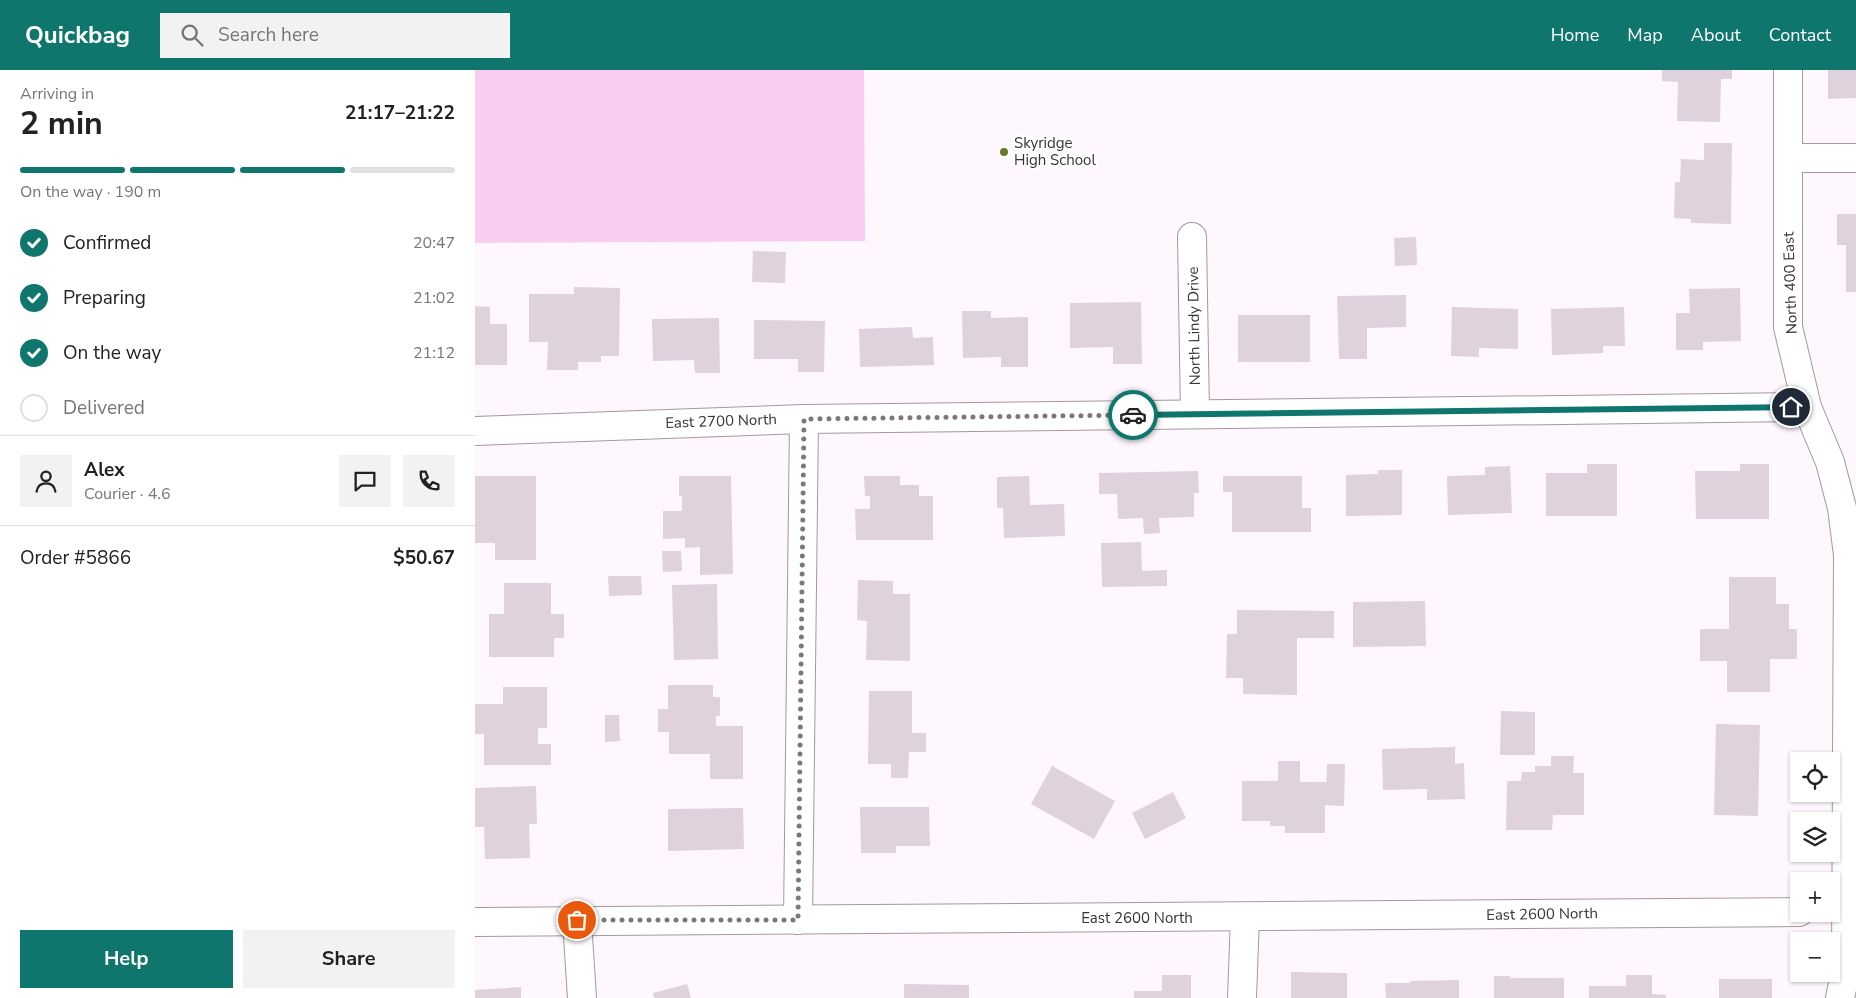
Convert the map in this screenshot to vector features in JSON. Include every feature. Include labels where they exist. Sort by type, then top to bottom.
[{"type":"street","name":"North 400 East","points":[[1788,70],[1788,327],[1807,407],[1830,462],[1842,508],[1848,555],[1846,970],[1840,998]]},
{"type":"street","points":[[1788,158],[1856,158]]},
{"type":"street","name":"North Lindy Drive","points":[[1192,237],[1195,414]]},
{"type":"street","name":"East 2700 North","points":[[475,431],[804,419],[1807,407]]},
{"type":"street","points":[[798,920],[804,419]]},
{"type":"street","name":"East 2600 North","points":[[475,922],[1790,912]]},
{"type":"street","points":[[1242,998],[1245,917]]},
{"type":"street","points":[[577,920],[582,998]]},
{"type":"shaded area","points":[[475,70],[864,70],[865,241],[475,243]]},
{"type":"building","points":[[1662,70],[1732,70],[1732,79],[1721,79],[1720,122],[1677,121],[1678,82],[1662,81]]},
{"type":"building","points":[[1828,70],[1856,70],[1856,98],[1828,99]]},
{"type":"building","points":[[1704,143],[1732,143],[1731,224],[1691,223],[1691,219],[1674,218],[1675,182],[1680,182],[1681,159],[1704,160]]},
{"type":"building","points":[[1837,214],[1856,214],[1856,292],[1846,292],[1846,245],[1837,245]]},
{"type":"building","points":[[1416,237],[1417,265],[1395,266],[1394,238]]},
{"type":"building","points":[[753,251],[786,252],[785,283],[752,282]]},
{"type":"building","points":[[574,287],[620,288],[619,356],[601,356],[601,362],[578,362],[578,370],[547,370],[548,342],[529,342],[529,294],[574,294]]},
{"type":"building","points":[[1740,288],[1741,341],[1703,342],[1703,350],[1676,350],[1676,313],[1690,313],[1689,289]]},
{"type":"building","points":[[1406,295],[1406,327],[1367,328],[1367,359],[1339,359],[1337,296]]},
{"type":"building","points":[[1141,302],[1142,364],[1113,364],[1113,347],[1070,348],[1070,303]]},
{"type":"building","points":[[475,306],[490,307],[490,324],[507,324],[507,365],[475,365]]},
{"type":"building","points":[[1452,307],[1518,309],[1518,349],[1479,348],[1479,357],[1451,356]]},
{"type":"building","points":[[1624,307],[1625,346],[1603,346],[1603,353],[1552,355],[1551,309]]},
{"type":"building","points":[[962,311],[991,311],[991,318],[1028,317],[1028,367],[1001,367],[1001,357],[963,358]]},
{"type":"building","points":[[1238,315],[1310,315],[1310,362],[1238,362]]},
{"type":"building","points":[[719,318],[720,373],[695,373],[694,360],[653,361],[652,319]]},
{"type":"building","points":[[754,320],[825,321],[824,372],[798,372],[798,359],[754,359]]},
{"type":"building","points":[[912,327],[913,338],[933,337],[934,365],[860,367],[859,329]]},
{"type":"building","points":[[1587,464],[1617,464],[1617,516],[1546,516],[1546,473],[1587,473]]},
{"type":"building","points":[[1740,464],[1769,464],[1769,519],[1696,519],[1695,471],[1740,471]]},
{"type":"building","points":[[1510,466],[1512,513],[1448,515],[1447,476],[1485,475],[1485,467]]},
{"type":"building","points":[[1378,470],[1402,470],[1402,515],[1346,516],[1346,475],[1378,474]]},
{"type":"building","points":[[1198,471],[1199,493],[1194,493],[1194,517],[1159,518],[1160,533],[1144,534],[1143,518],[1118,519],[1117,494],[1099,494],[1099,473]]},
{"type":"building","points":[[475,476],[536,476],[536,560],[495,560],[495,543],[475,543]]},
{"type":"building","points":[[679,476],[731,476],[733,574],[700,575],[700,547],[685,548],[685,538],[663,539],[663,511],[682,511],[682,496],[679,496]]},
{"type":"building","points":[[864,476],[900,476],[900,485],[919,485],[919,496],[933,496],[933,540],[856,540],[855,509],[870,509],[870,496],[865,496]]},
{"type":"building","points":[[1029,476],[1030,505],[1064,504],[1065,536],[1004,538],[1003,508],[997,508],[997,477]]},
{"type":"building","points":[[1223,476],[1302,476],[1302,508],[1311,508],[1311,532],[1232,532],[1232,492],[1223,492]]},
{"type":"building","points":[[1141,542],[1142,571],[1167,570],[1167,586],[1102,587],[1101,543]]},
{"type":"building","points":[[662,551],[681,551],[682,571],[663,572]]},
{"type":"building","points":[[608,576],[641,576],[642,595],[609,596]]},
{"type":"building","points":[[1729,577],[1776,577],[1776,604],[1789,604],[1789,629],[1797,629],[1797,659],[1770,659],[1770,692],[1727,692],[1727,661],[1700,661],[1700,629],[1729,629]]},
{"type":"building","points":[[858,580],[893,581],[893,594],[910,594],[910,661],[866,660],[867,621],[857,620]]},
{"type":"building","points":[[504,583],[551,583],[551,614],[564,614],[564,638],[554,638],[554,657],[489,657],[489,614],[504,614]]},
{"type":"building","points":[[717,584],[718,659],[674,660],[672,585]]},
{"type":"building","points":[[1425,601],[1426,646],[1353,647],[1353,602]]},
{"type":"building","points":[[1237,610],[1334,611],[1334,638],[1297,638],[1297,695],[1243,694],[1243,678],[1226,678],[1227,634],[1237,634]]},
{"type":"building","points":[[668,685],[713,685],[713,697],[720,697],[720,716],[716,716],[716,726],[743,726],[743,779],[710,779],[710,754],[669,754],[669,732],[658,732],[658,709],[668,709]]},
{"type":"building","points":[[503,687],[547,687],[547,728],[538,728],[538,744],[551,744],[551,765],[484,765],[484,734],[475,734],[475,704],[503,704]]},
{"type":"building","points":[[869,691],[912,691],[912,733],[926,733],[926,752],[909,752],[908,778],[891,778],[891,764],[868,764]]},
{"type":"building","points":[[1501,711],[1535,712],[1535,755],[1500,755]]},
{"type":"building","points":[[605,715],[619,715],[620,741],[605,742]]},
{"type":"building","points":[[1716,724],[1760,725],[1758,816],[1714,815]]},
{"type":"building","points":[[1455,747],[1455,764],[1464,763],[1465,799],[1427,800],[1427,789],[1383,790],[1382,749]]},
{"type":"building","points":[[1551,756],[1574,756],[1573,773],[1584,773],[1584,815],[1553,815],[1552,830],[1506,830],[1507,781],[1521,781],[1522,772],[1535,772],[1535,766],[1551,766]]},
{"type":"building","points":[[1278,761],[1300,761],[1300,782],[1326,782],[1326,790],[1327,764],[1345,764],[1344,806],[1325,805],[1325,833],[1285,833],[1285,826],[1270,826],[1270,821],[1242,821],[1242,781],[1278,781]]},
{"type":"building","points":[[1052,766],[1115,801],[1094,839],[1031,804]]},
{"type":"building","points":[[536,786],[537,824],[529,824],[530,858],[485,859],[484,827],[475,827],[475,788]]},
{"type":"building","points":[[1173,792],[1186,818],[1145,839],[1132,813]]},
{"type":"building","points":[[860,807],[929,807],[930,846],[896,846],[896,853],[861,853]]},
{"type":"building","points":[[743,808],[744,849],[668,851],[668,809]]},
{"type":"building","points":[[1291,972],[1347,973],[1347,998],[1291,998]]},
{"type":"building","points":[[1162,975],[1191,975],[1191,998],[1134,998],[1134,991],[1162,991]]},
{"type":"building","points":[[1626,975],[1652,975],[1652,994],[1666,995],[1666,998],[1589,998],[1589,986],[1626,986]]},
{"type":"building","points":[[1494,976],[1510,976],[1510,978],[1564,978],[1564,998],[1494,998]]},
{"type":"building","points":[[1719,979],[1772,979],[1772,998],[1719,998]]},
{"type":"building","points":[[1459,980],[1459,998],[1386,998],[1385,983]]},
{"type":"building","points":[[687,984],[691,998],[654,998],[653,993]]},
{"type":"building","points":[[904,984],[969,985],[969,998],[904,998]]},
{"type":"building","points":[[521,987],[521,998],[475,998],[475,990]]},
{"type":"way so far","points":[[577,920],[798,920],[804,419],[1133,415]]},
{"type":"place","name":"Skyridge High School","points":[[1004,152]]},
{"type":"route","points":[[1133,415],[1791,407]]}]
